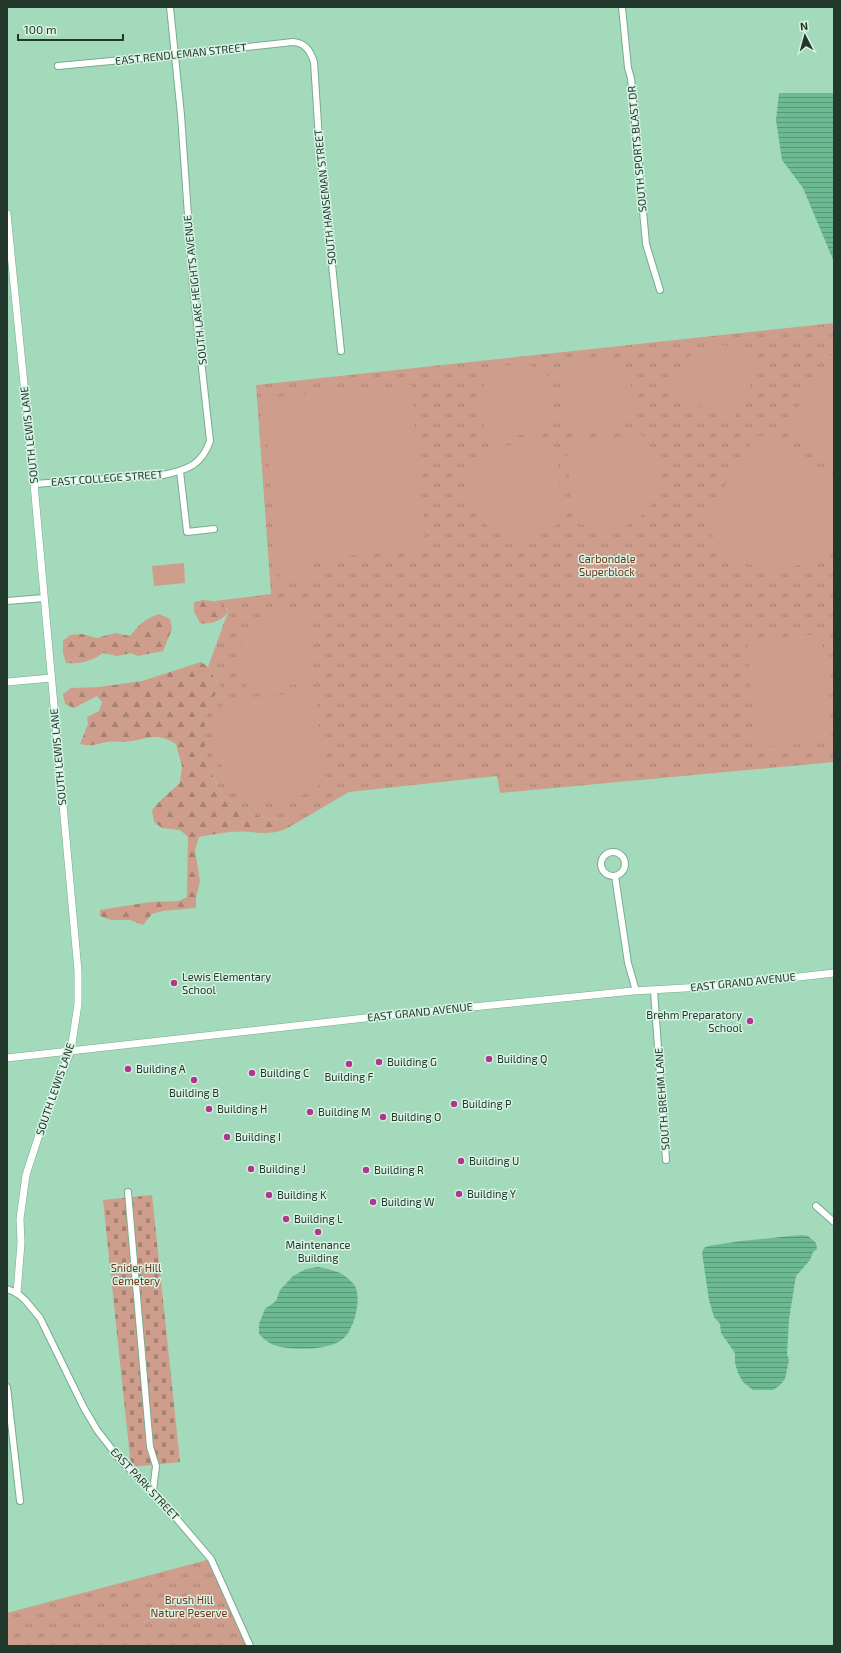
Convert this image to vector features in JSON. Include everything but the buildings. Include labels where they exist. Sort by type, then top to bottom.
[{"type":"street","name":"SOUTH LAKE HEIGHTS AVENUE","points":[[170,7],[193,287],[210,441],[207,450],[199,461],[180,472]]},
{"type":"street","name":"SOUTH SPORTS BLAST DR","points":[[622,7],[628,68],[631,78],[646,244],[660,290]]},
{"type":"street","name":"EAST RENDLEMAN STREET","points":[[58,66],[292,42],[304,45]]},
{"type":"street","name":"SOUTH HANSEMAN STREET","points":[[304,45],[310,51],[314,62],[319,140],[341,351]]},
{"type":"street","name":"SOUTH LEWIS LANE","points":[[7,214],[34,484],[78,971],[78,1004],[71,1050],[48,1106],[26,1175],[20,1219],[21,1243],[17,1293]]},
{"type":"street","name":"EAST COLLEGE STREET","points":[[34,484],[180,472]]},
{"type":"street","points":[[180,472],[187,532],[214,529]]},
{"type":"street","points":[[7,601],[44,598]]},
{"type":"street","points":[[7,682],[51,678]]},
{"type":"street","points":[[612,852],[620,854],[626,865],[622,872],[615,876],[608,875],[601,866],[601,862],[605,855],[612,852]]},
{"type":"street","points":[[615,876],[628,963],[636,991]]},
{"type":"street","name":"EAST GRAND AVENUE","points":[[7,1058],[383,1016],[636,991],[719,986],[834,973]]},
{"type":"street","name":"SOUTH BREHM LANE","points":[[654,991],[666,1160]]},
{"type":"street","points":[[128,1192],[150,1447],[156,1466],[153,1491]]},
{"type":"street","points":[[816,1206],[834,1222]]},
{"type":"street","name":"EAST PARK STREET","points":[[7,1289],[17,1293],[29,1304],[40,1318],[84,1408],[97,1430],[121,1461],[153,1491],[211,1559],[250,1646]]},
{"type":"street","points":[[7,1387],[20,1501]]},
{"type":"green space","name":"Carbondale Superblock","points":[[834,323],[834,762],[500,793],[497,776],[349,792],[291,826],[280,820],[263,818],[241,809],[222,794],[209,768],[205,746],[205,723],[209,703],[221,688],[208,667],[228,612],[227,608],[215,601],[271,594],[256,385]]},
{"type":"green space","points":[[725,345],[745,351],[761,363],[734,418],[727,420],[672,392],[677,372],[688,358],[696,352],[704,349]]},
{"type":"green space","points":[[834,350],[834,459],[791,431],[789,422]]},
{"type":"green space","points":[[590,357],[607,360],[614,364],[621,369],[630,383],[633,401],[632,408],[630,415],[621,426],[570,429],[565,425],[559,374],[574,361]]},
{"type":"green space","points":[[514,364],[527,364],[547,374],[552,424],[546,432],[496,438],[486,429],[480,418],[478,407],[480,395],[484,385],[492,375],[502,368]]},
{"type":"green space","points":[[411,385],[426,549],[311,559],[313,580],[280,583],[263,398]]},
{"type":"green space","points":[[641,434],[656,457],[659,466],[660,479],[658,492],[645,513],[635,521],[611,530],[591,529],[573,519],[566,446],[570,442]]},
{"type":"green space","points":[[768,435],[834,476],[834,540],[818,555],[800,564],[782,569],[763,568],[745,563],[728,553],[714,538],[704,519],[755,437]]},
{"type":"green space","points":[[550,442],[557,449],[562,520],[538,535],[515,538],[495,531],[479,518],[470,500],[468,481],[476,462],[495,448]]},
{"type":"green space","points":[[184,563],[185,583],[154,586],[152,566]]},
{"type":"green space","points":[[203,600],[221,604],[228,612],[216,622],[200,623],[194,612],[194,602]]},
{"type":"green space","points":[[287,611],[309,614],[315,677],[311,683],[247,689],[242,675],[240,662],[241,650],[245,639],[252,629],[261,621],[273,615]]},
{"type":"green space","points":[[159,614],[170,619],[172,629],[163,651],[138,656],[131,653],[117,656],[103,653],[85,662],[66,663],[63,653],[63,641],[70,635],[82,634],[97,638],[115,633],[130,636],[142,623]]},
{"type":"green space","points":[[821,634],[831,741],[757,748],[747,641]]},
{"type":"green space","points":[[201,662],[208,667],[221,688],[209,703],[209,768],[222,794],[241,809],[263,818],[280,820],[291,826],[283,830],[268,833],[238,831],[199,837],[195,850],[200,881],[196,898],[196,908],[163,911],[152,914],[143,925],[130,920],[111,920],[100,916],[100,910],[150,902],[179,901],[187,897],[188,837],[180,830],[162,828],[154,822],[152,810],[180,783],[182,766],[176,744],[162,738],[150,737],[125,742],[109,742],[91,745],[80,744],[88,724],[87,717],[99,711],[102,702],[97,696],[74,708],[65,704],[63,694],[71,688],[99,687],[142,681]]},
{"type":"green space","points":[[305,693],[317,701],[324,782],[311,791],[297,797],[283,800],[269,800],[255,797],[243,791],[232,781],[222,767],[218,758],[214,738],[218,713],[225,699]]},
{"type":"green space","name":"Snider Hill Cemetery","points":[[152,1195],[180,1462],[131,1467],[103,1200]]},
{"type":"green space","name":"Brush Hill Nature Peserve","points":[[211,1559],[250,1646],[7,1646],[7,1613]]},
{"type":"shaded area","points":[[779,93],[834,93],[834,262],[803,188],[782,160],[776,120]]},
{"type":"shaded area","points":[[801,1235],[808,1236],[816,1243],[817,1249],[813,1252],[810,1260],[796,1276],[789,1319],[787,1354],[789,1360],[785,1379],[773,1390],[753,1390],[743,1382],[738,1373],[735,1363],[735,1353],[721,1333],[720,1324],[714,1317],[709,1300],[702,1253],[704,1248],[708,1246]]},
{"type":"shaded area","points":[[318,1267],[340,1273],[355,1286],[358,1298],[356,1314],[348,1334],[338,1342],[320,1348],[310,1349],[281,1347],[268,1342],[259,1334],[259,1324],[265,1309],[276,1301],[280,1290],[293,1276],[306,1269]]},
{"type":"place","name":"Lewis Elementary School","points":[[174,983]]},
{"type":"place","name":"Brehm Preparatory School","points":[[750,1021]]},
{"type":"place","name":"Building Q","points":[[489,1059]]},
{"type":"place","name":"Building G","points":[[379,1062]]},
{"type":"place","name":"Building F","points":[[349,1064]]},
{"type":"place","name":"Building A","points":[[128,1069]]},
{"type":"place","name":"Building C","points":[[252,1073]]},
{"type":"place","name":"Building B","points":[[194,1080]]},
{"type":"place","name":"Building P","points":[[454,1104]]},
{"type":"place","name":"Building H","points":[[209,1109]]},
{"type":"place","name":"Building M","points":[[310,1112]]},
{"type":"place","name":"Building O","points":[[383,1117]]},
{"type":"place","name":"Building I","points":[[227,1137]]},
{"type":"place","name":"Building U","points":[[461,1161]]},
{"type":"place","name":"Building J","points":[[251,1169]]},
{"type":"place","name":"Building R","points":[[366,1170]]},
{"type":"place","name":"Building Y","points":[[459,1194]]},
{"type":"place","name":"Building K","points":[[269,1195]]},
{"type":"place","name":"Building W","points":[[373,1202]]},
{"type":"place","name":"Building L","points":[[286,1219]]},
{"type":"place","name":"Maintenance Building","points":[[318,1232]]}]
